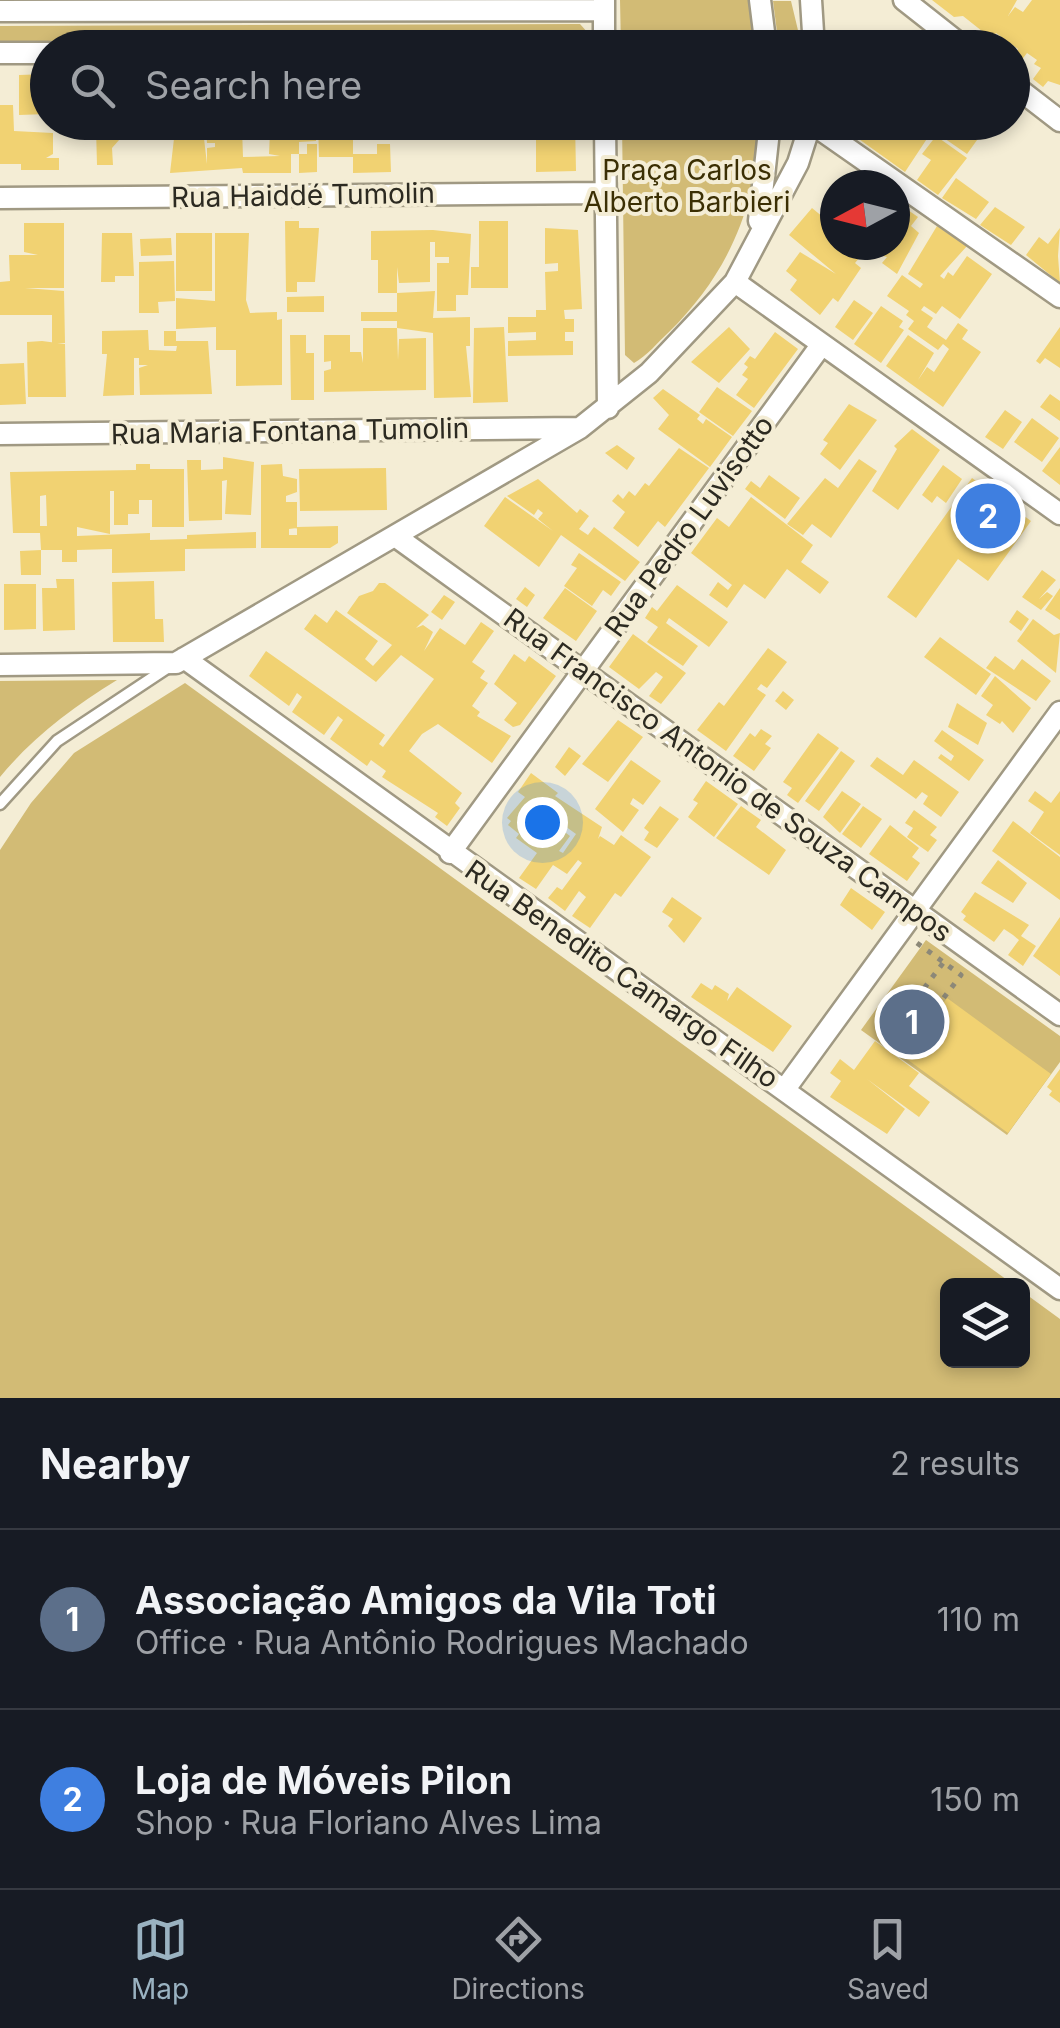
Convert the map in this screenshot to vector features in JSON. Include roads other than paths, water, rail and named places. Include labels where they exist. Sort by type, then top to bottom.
[{"type":"street","points":[[760,0],[764,30]]},
{"type":"street","points":[[904,0],[943,30]]},
{"type":"street","points":[[809,1],[812,30]]},
{"type":"street","points":[[0,11],[604,5]]},
{"type":"street","points":[[0,53],[30,53]]},
{"type":"street","points":[[1030,98],[1060,121]]},
{"type":"street","points":[[606,140],[608,408]]},
{"type":"street","points":[[756,238],[769,140]]},
{"type":"street","points":[[0,665],[180,661],[580,428],[649,372],[735,282],[798,163],[805,140]]},
{"type":"street","points":[[835,140],[1060,296]]},
{"type":"street","name":"Rua Haiddé Tumolin","points":[[0,198],[606,192]]},
{"type":"street","points":[[735,282],[1060,514]]},
{"type":"street","name":"Rua Pedro Luvisotto","points":[[450,853],[822,344]]},
{"type":"street","name":"Rua Maria Fontana Tumolin","points":[[0,434],[580,428]]},
{"type":"street","name":"Rua Francisco Antonio de Souza Campos","points":[[396,536],[1060,1015]]},
{"type":"street","name":"Rua Benedito Camargo Filho","points":[[180,661],[1060,1288]]},
{"type":"street","points":[[785,1089],[1060,712]]},
{"type":"lane","points":[[0,804],[57,741],[180,661]]},
{"type":"place","name":"Loja de Móveis Pilon","points":[[988,516]]},
{"type":"place","name":"Associação Amigos da Vila Toti","points":[[912,1022]]},
{"type":"park label","name":"Praça Carlos Alberto Barbieri","points":[[687,186]]}]
